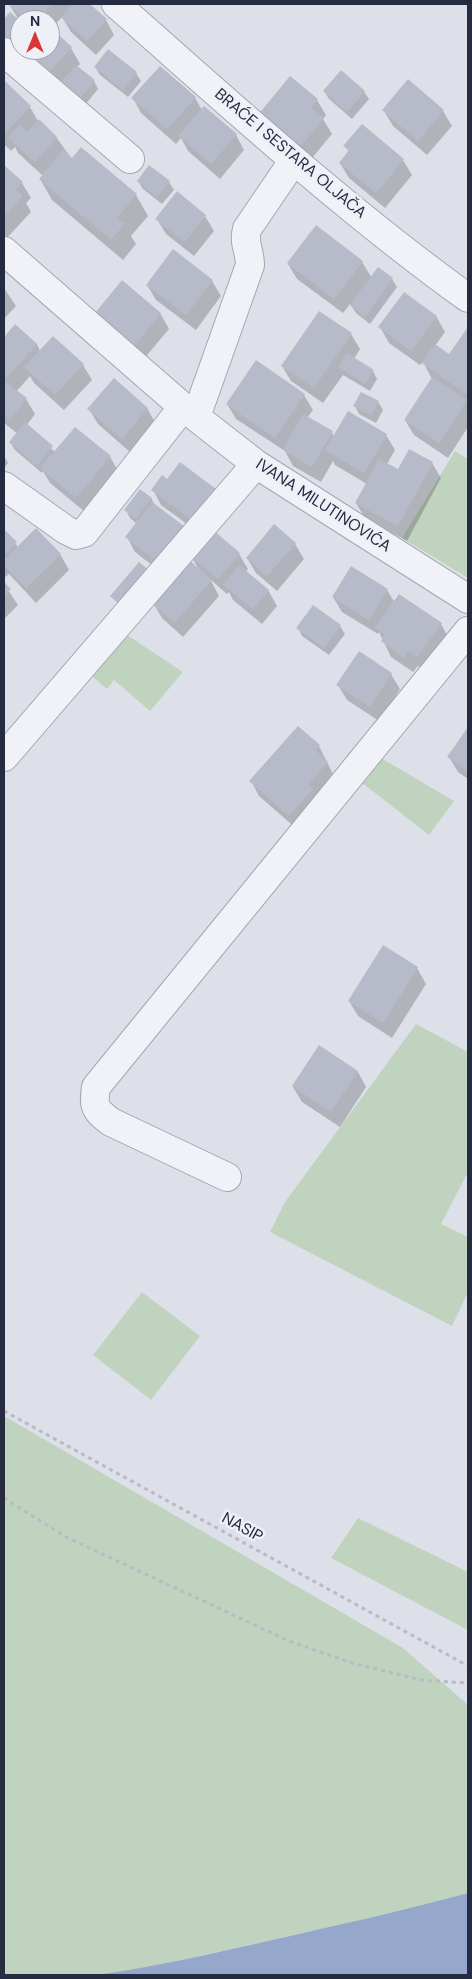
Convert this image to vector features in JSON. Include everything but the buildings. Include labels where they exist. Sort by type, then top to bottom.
[{"type":"street","name":"BRAĆE I SESTARA OLJAČA","points":[[116,4],[294,160],[431,271],[468,298]]},
{"type":"street","points":[[4,52],[130,159]]},
{"type":"street","points":[[4,486],[66,530],[76,534],[84,532],[189,412],[250,265],[250,255],[244,238],[247,229],[294,160]]},
{"type":"street","name":"IVANA MILUTINOVIĆA","points":[[4,251],[189,412],[256,464],[468,599]]},
{"type":"street","points":[[4,757],[256,464]]},
{"type":"street","points":[[227,1177],[111,1122],[97,1112],[94,1099],[96,1087],[468,631]]},
{"type":"path","name":"NASIP","points":[[4,1411],[468,1666]]},
{"type":"path","points":[[4,1498],[66,1537],[289,1641],[355,1664],[422,1680],[468,1683]]},
{"type":"green space","points":[[455,451],[468,459],[468,578],[402,538]]},
{"type":"green space","points":[[121,631],[183,672],[150,711],[114,680],[107,689],[86,671]]},
{"type":"green space","points":[[381,758],[454,801],[429,835],[361,782]]},
{"type":"green space","points":[[416,1024],[468,1052],[468,1172],[441,1224],[468,1237],[468,1292],[452,1326],[270,1232],[285,1202]]},
{"type":"green space","points":[[142,1292],[200,1336],[151,1400],[93,1355]]},
{"type":"green space","points":[[4,1416],[403,1648],[468,1705],[468,1893],[407,1910],[136,1970],[96,1975],[4,1975]]},
{"type":"green space","points":[[358,1518],[468,1572],[468,1630],[331,1558]]},
{"type":"water","points":[[468,1893],[468,1975],[96,1975],[206,1955],[370,1918]]}]
